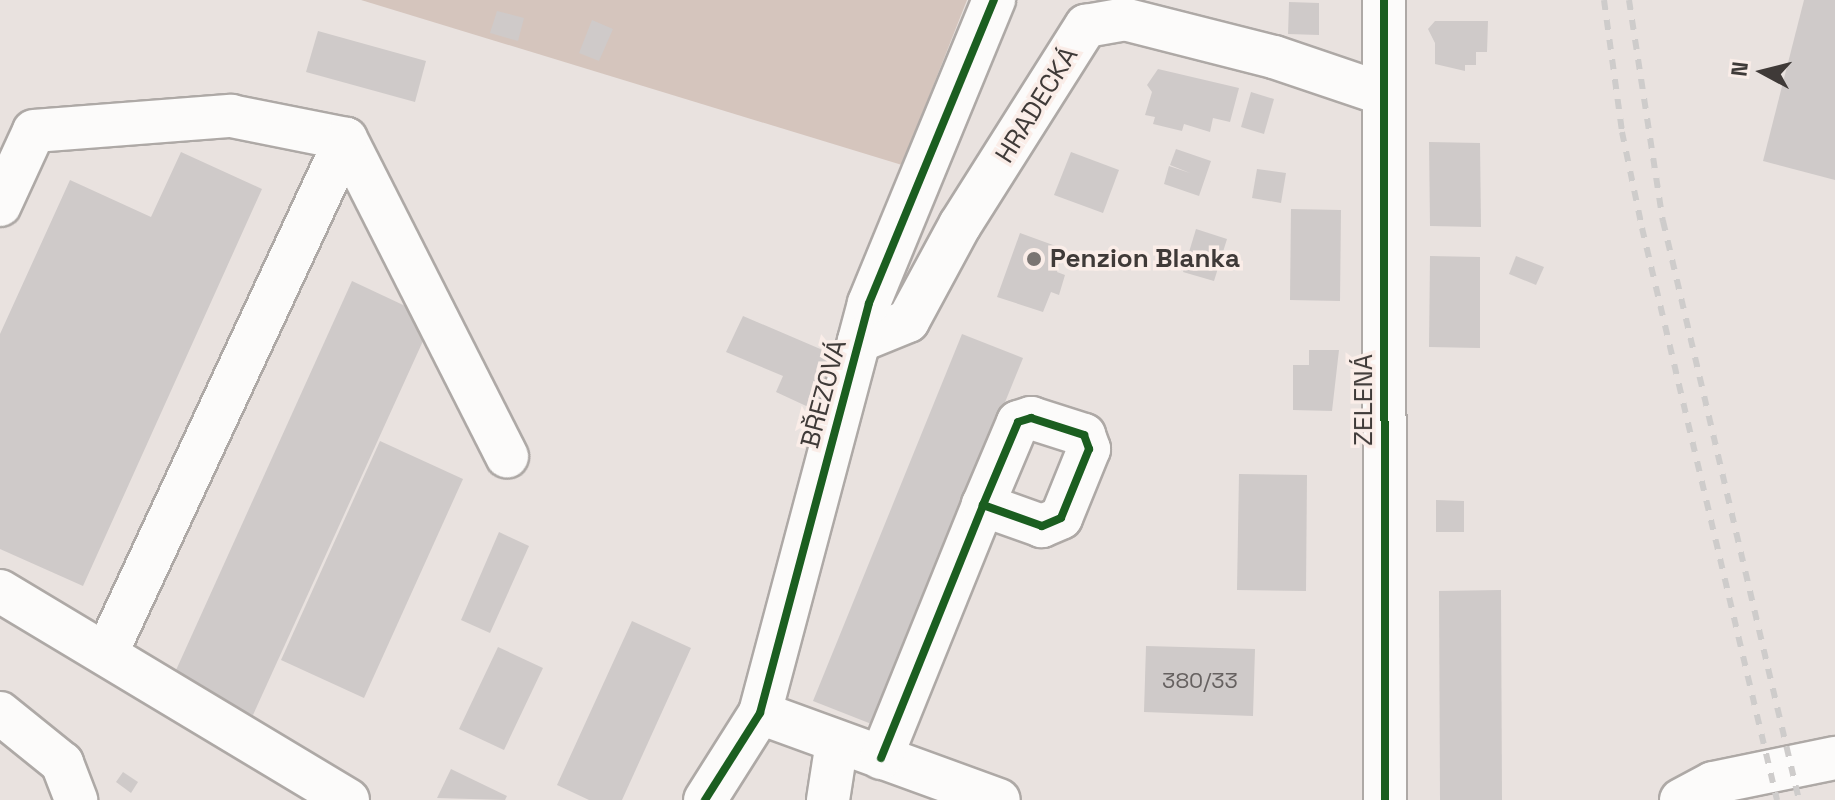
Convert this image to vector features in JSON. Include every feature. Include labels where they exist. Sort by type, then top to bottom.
[{"type":"street","name":"BŘEZOVÁ","points":[[705,800],[760,713],[869,303],[994,0]]},
{"type":"street","name":"ZELENÁ","points":[[1384,0],[1385,800]]},
{"type":"street","name":"HRADECKÁ","points":[[859,341],[908,321],[960,225],[1086,26],[1124,19],[1274,57],[1383,94]]},
{"type":"street","points":[[0,205],[34,131],[231,116],[346,139]]},
{"type":"street","points":[[346,139],[507,457]]},
{"type":"street","points":[[107,652],[346,139]]},
{"type":"street","points":[[881,758],[983,505]]},
{"type":"street","points":[[0,591],[107,652],[166,694],[348,800]]},
{"type":"street","points":[[0,713],[62,763],[76,800]]},
{"type":"street","points":[[760,713],[999,800]]},
{"type":"street","points":[[828,800],[837,742]]},
{"type":"street","points":[[1681,800],[1713,783],[1835,758]]},
{"type":"shaded area","points":[[361,0],[967,0],[902,165]]},
{"type":"building","points":[[1804,0],[1835,0],[1835,180],[1763,161]]},
{"type":"building","points":[[1289,2],[1319,3],[1319,35],[1288,34]]},
{"type":"building","points":[[497,11],[524,18],[518,41],[490,33]]},
{"type":"building","points":[[592,20],[613,29],[599,61],[579,53]]},
{"type":"building","points":[[1435,21],[1488,21],[1487,52],[1476,52],[1476,65],[1465,65],[1465,71],[1435,64],[1435,43],[1428,29]]},
{"type":"building","points":[[318,31],[426,61],[415,102],[306,72]]},
{"type":"building","points":[[1158,69],[1239,88],[1230,122],[1213,118],[1210,132],[1184,124],[1182,131],[1153,124],[1155,117],[1145,115],[1152,92],[1147,85]]},
{"type":"building","points":[[1251,92],[1274,99],[1264,134],[1241,127]]},
{"type":"building","points":[[1429,142],[1480,143],[1481,227],[1430,226]]},
{"type":"building","points":[[1176,149],[1211,161],[1199,196],[1164,184],[1169,166],[1190,173],[1170,165]]},
{"type":"building","points":[[181,152],[262,189],[83,586],[0,549],[0,334],[70,180],[151,217]]},
{"type":"building","points":[[1071,152],[1119,170],[1103,213],[1054,195]]},
{"type":"building","points":[[1257,169],[1286,173],[1281,203],[1252,198]]},
{"type":"building","points":[[1291,209],[1341,210],[1340,301],[1290,300]]},
{"type":"building","points":[[1196,229],[1227,239],[1214,281],[1183,272]]},
{"type":"building","points":[[1020,233],[1064,249],[1057,272],[1065,275],[1059,295],[1051,292],[1043,312],[997,297]]},
{"type":"building","points":[[1430,256],[1480,257],[1480,348],[1429,347]]},
{"type":"building","points":[[1516,256],[1544,267],[1536,285],[1509,274]]},
{"type":"building","points":[[352,281],[433,319],[253,715],[172,679]]},
{"type":"building","points":[[743,316],[832,354],[817,411],[776,392],[783,376],[726,352]]},
{"type":"building","points":[[962,334],[1023,358],[874,725],[813,701]]},
{"type":"building","points":[[1309,350],[1339,350],[1332,411],[1293,410],[1293,365],[1309,365]]},
{"type":"building","points":[[380,441],[463,479],[364,698],[281,660]]},
{"type":"building","points":[[1239,474],[1307,475],[1306,591],[1237,590]]},
{"type":"building","points":[[1436,500],[1464,501],[1464,532],[1436,532]]},
{"type":"building","points":[[499,532],[529,546],[490,633],[461,620]]},
{"type":"building","points":[[1501,590],[1502,800],[1440,800],[1439,591]]},
{"type":"building","points":[[632,621],[691,648],[622,800],[589,800],[557,785]]},
{"type":"building","points":[[1146,646],[1255,649],[1253,716],[1144,712]]},
{"type":"building","points":[[498,647],[543,668],[504,750],[459,729]]},
{"type":"building","points":[[451,769],[507,796],[505,800],[437,798]]},
{"type":"building","points":[[123,772],[138,782],[131,793],[116,782]]},
{"type":"railway","points":[[1604,0],[1622,132],[1642,228],[1777,800]]},
{"type":"railway","points":[[1629,0],[1663,221],[1799,800]]},
{"type":"cycle path","points":[[705,800],[760,713],[869,303],[994,0]]},
{"type":"cycle path","points":[[1384,0],[1385,800]]},
{"type":"cycle path","points":[[881,758],[983,505],[1018,422],[1031,418],[1084,435],[1089,449],[1061,518],[1042,526],[983,505]]},
{"type":"place","name":"Penzion Blanka","points":[[1034,259]]}]
